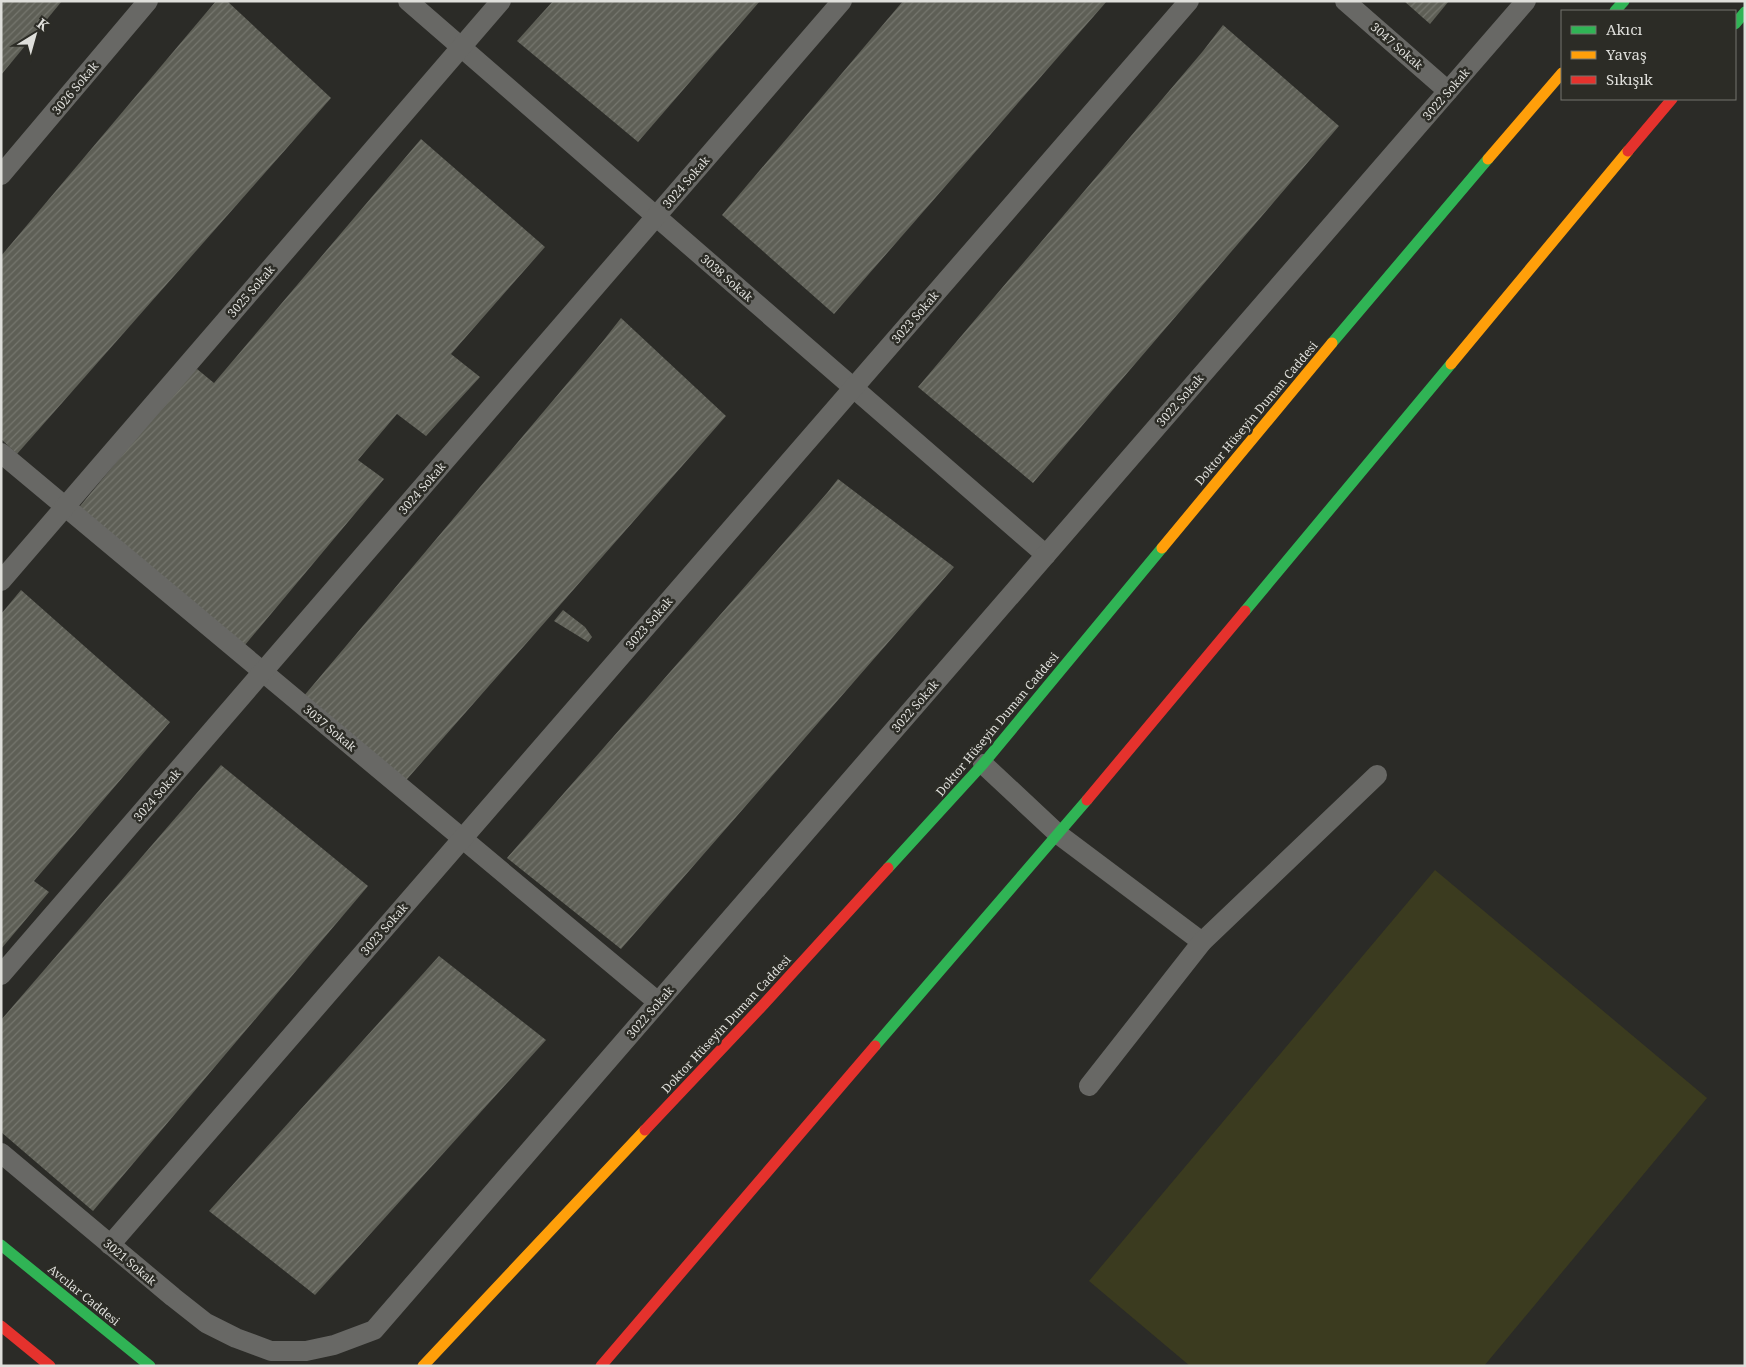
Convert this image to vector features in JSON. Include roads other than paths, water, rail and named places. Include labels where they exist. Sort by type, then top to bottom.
[{"type":"main road","points":[[1736,23],[1745,12]]},
{"type":"main road","name":"Doktor Hüseyin Duman Caddesi","points":[[423,1366],[764,1004],[983,764],[1354,316],[1561,74]]},
{"type":"main road","points":[[601,1366],[1058,834],[1671,100]]},
{"type":"main road","name":"Avcılar Caddesi","points":[[1,1245],[150,1366]]},
{"type":"main road","points":[[1,1326],[50,1366]]},
{"type":"lane","name":"3026 Sokak","points":[[1,175],[148,1]]},
{"type":"lane","name":"3038 Sokak","points":[[408,1],[1046,555]]},
{"type":"lane","name":"3025 Sokak","points":[[1,581],[501,1]]},
{"type":"lane","name":"3024 Sokak","points":[[1,975],[842,1]]},
{"type":"lane","name":"3023 Sokak","points":[[110,1245],[1189,1]]},
{"type":"lane","name":"3047 Sokak","points":[[1345,1],[1448,92]]},
{"type":"lane","name":"3022 Sokak","points":[[271,1351],[306,1351],[334,1345],[374,1330],[1526,1]]},
{"type":"lane","name":"3037 Sokak","points":[[1,453],[658,1002]]},
{"type":"lane","points":[[983,764],[1058,834],[1202,942]]},
{"type":"lane","points":[[1089,1086],[1202,942],[1377,775]]},
{"type":"lane","name":"3021 Sokak","points":[[1,1153],[172,1297],[206,1323],[236,1338],[271,1351]]}]
